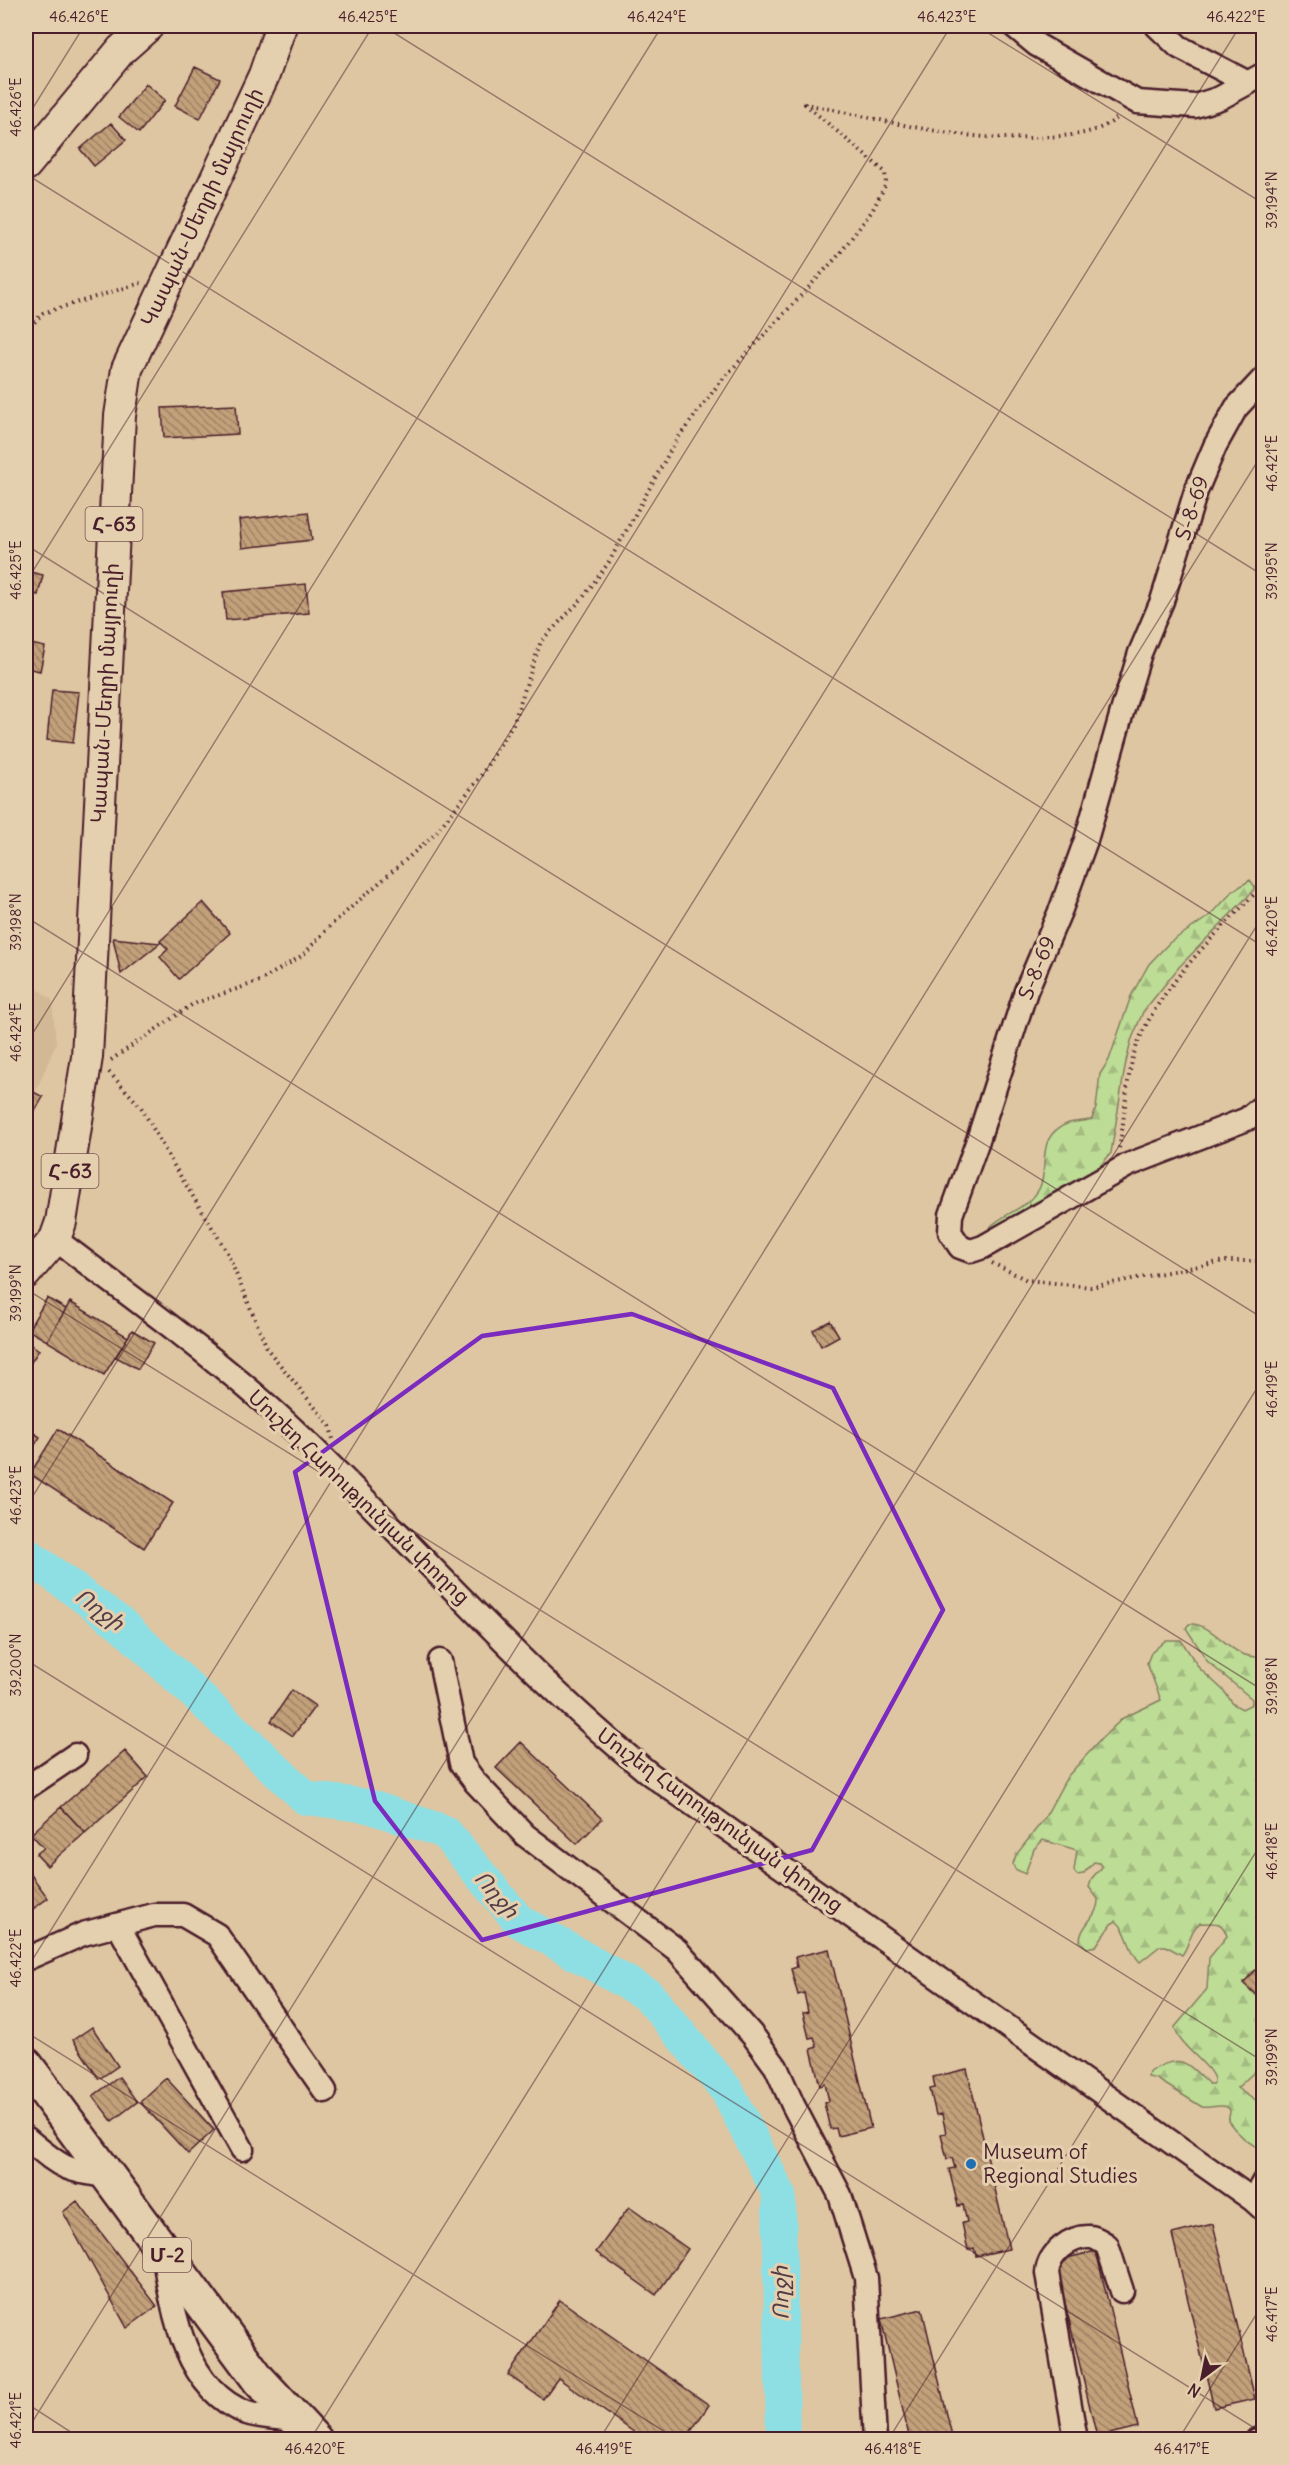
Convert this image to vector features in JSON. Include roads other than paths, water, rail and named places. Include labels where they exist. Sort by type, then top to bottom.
[{"type":"highway","name":"Մ-2","points":[[26,2065],[259,2380],[306,2430]]},
{"type":"main road","points":[[26,165],[121,50],[148,26]]},
{"type":"main road","name":"Կապան-Մեղրի մայրուղի","points":[[26,1273],[55,1239],[61,1222],[87,1057],[120,416],[127,369],[264,75],[281,26]]},
{"type":"street","points":[[1014,26],[1037,45],[1137,102],[1195,106],[1220,98],[1256,78]]},
{"type":"street","points":[[1157,26],[1179,47],[1256,78]]},
{"type":"street","name":"Տ-8-69","points":[[1263,378],[1236,408],[1215,446],[1196,491],[1162,601],[1140,653],[1086,840],[1061,909],[1026,991],[951,1215],[950,1232],[960,1247],[971,1251],[983,1247],[1114,1173],[1247,1119],[1263,1105]]},
{"type":"street","name":"Մուշեղ Հարությունյան փողոց","points":[[55,1239],[214,1362],[290,1425],[552,1688],[601,1734],[650,1774],[954,1992],[1260,2197]]},
{"type":"street","points":[[440,1661],[461,1764],[475,1782],[525,1835],[677,1950],[754,2037],[776,2067],[840,2195],[866,2278],[875,2439]]},
{"type":"street","points":[[26,1788],[75,1755]]},
{"type":"street","points":[[26,1959],[83,1934],[118,1924],[153,1915],[183,1915],[217,1935],[325,2091]]},
{"type":"street","points":[[118,1924],[242,2149]]},
{"type":"street","points":[[26,2138],[60,2166],[75,2172],[108,2176]]},
{"type":"street","points":[[1076,2439],[1047,2273],[1048,2261],[1055,2253],[1077,2238],[1093,2237],[1107,2245],[1122,2291]]},
{"type":"street","points":[[163,2250],[173,2314],[196,2370],[203,2379],[218,2396],[249,2414],[306,2430]]},
{"type":"street","points":[[1257,2439],[1263,2438]]},
{"type":"waterway","name":"Ողջի","points":[[26,1554],[121,1624],[306,1798],[368,1806],[445,1832],[519,1921],[648,1995],[728,2092],[779,2194],[783,2440]]},
{"type":"place","name":"Museum of Regional Studies","points":[[971,2164]]}]
